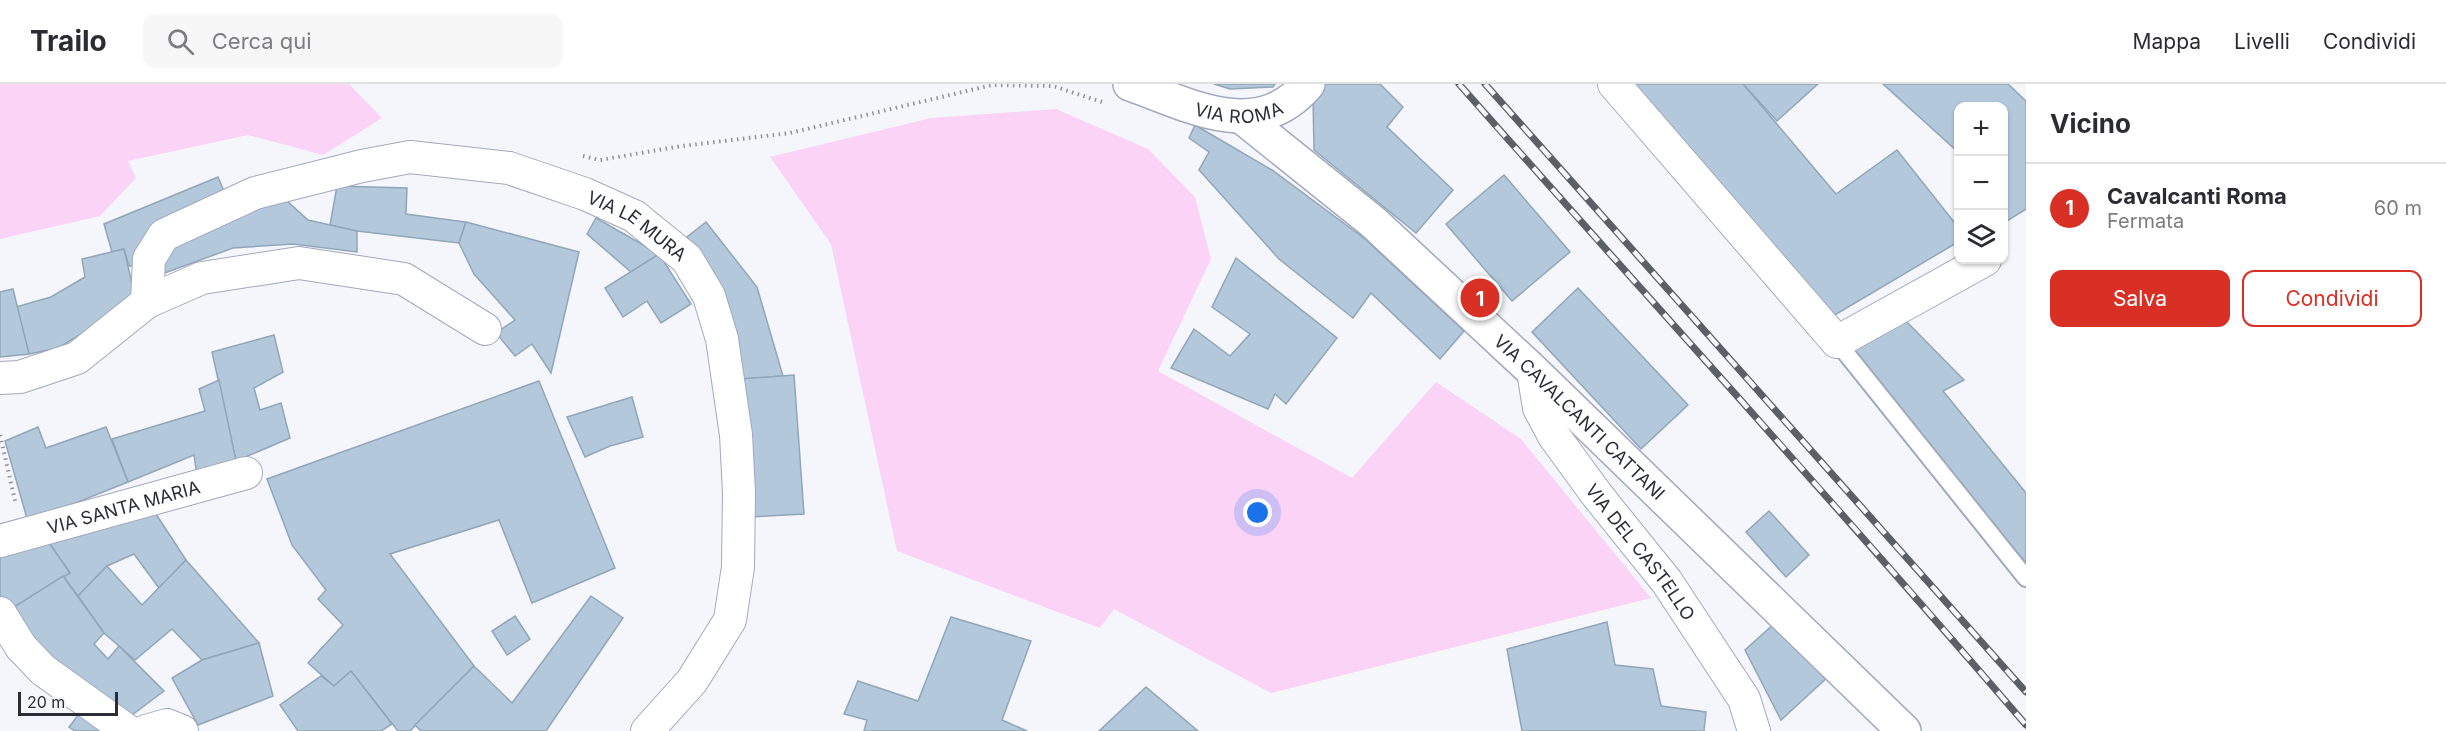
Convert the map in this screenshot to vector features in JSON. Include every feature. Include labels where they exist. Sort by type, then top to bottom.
[{"type":"street","name":"VIA ROMA","points":[[1117,94],[1190,106],[1221,116],[1242,117],[1274,110],[1299,94],[1308,84]]},
{"type":"street","points":[[1614,84],[1836,342],[1978,264]]},
{"type":"street","name":"VIA CAVALCANTI CATTANI","points":[[1242,117],[1373,222],[1533,371],[1904,731]]},
{"type":"street","name":"VIA LE MURA","points":[[147,302],[149,259],[164,235],[255,193],[362,166],[410,157],[509,168],[585,194],[634,216],[687,259],[710,296],[722,339],[736,435],[739,493],[738,567],[730,620],[693,681],[647,731]]},
{"type":"street","points":[[0,378],[20,377],[77,358],[147,302],[202,278],[299,263],[404,279],[485,329]]},
{"type":"street","name":"VIA DEL CASTELLO","points":[[1533,371],[1539,408],[1554,436],[1596,495],[1667,582],[1744,699],[1754,731]]},
{"type":"street","name":"VIA SANTA MARIA","points":[[12,538],[246,473]]},
{"type":"street","points":[[0,613],[21,647],[43,670],[128,731]]},
{"type":"street","points":[[146,731],[167,725],[182,731]]},
{"type":"lane","points":[[1836,342],[2026,578]]},
{"type":"path","points":[[578,154],[600,160],[682,146],[790,133],[992,85],[1053,86],[1117,94]]},
{"type":"path","points":[[0,435],[12,538]]},
{"type":"shaded area","points":[[0,84],[349,84],[382,118],[323,155],[248,135],[128,161],[136,178],[100,216],[0,239]]},
{"type":"shaded area","points":[[1056,109],[1148,149],[1195,197],[1211,259],[1158,371],[1352,478],[1436,382],[1521,439],[1651,598],[1271,693],[1114,609],[1100,628],[897,551],[831,244],[770,157],[931,118]]},
{"type":"building","points":[[1214,84],[1275,84],[1273,87],[1230,89]]},
{"type":"building","points":[[1324,84],[1380,84],[1403,107],[1387,127],[1453,190],[1416,233],[1314,150],[1313,98]]},
{"type":"building","points":[[1628,84],[1743,84],[1836,194],[1897,150],[1954,222],[1954,244],[1828,319]]},
{"type":"building","points":[[1743,84],[1818,84],[1777,121]]},
{"type":"building","points":[[1883,84],[2008,84],[2026,101],[2026,209],[2008,220],[2008,102],[1954,102],[1954,148]]},
{"type":"building","points":[[1195,125],[1272,170],[1365,239],[1464,331],[1440,359],[1371,293],[1353,318],[1279,259],[1199,170],[1209,152],[1189,138]]},
{"type":"building","points":[[1504,175],[1570,252],[1512,301],[1446,224]]},
{"type":"building","points":[[218,177],[226,196],[144,266],[129,266],[124,249],[112,252],[104,224]]},
{"type":"building","points":[[337,186],[407,188],[406,214],[466,222],[459,243],[357,231],[330,225]]},
{"type":"building","points":[[286,200],[308,220],[357,231],[357,252],[293,244],[233,248],[162,274],[158,258],[225,214]]},
{"type":"building","points":[[596,218],[659,254],[631,272],[587,234]]},
{"type":"building","points":[[466,222],[579,252],[551,373],[532,344],[515,356],[496,333],[515,320],[474,274],[459,243]]},
{"type":"building","points":[[706,222],[757,287],[783,376],[741,379],[718,291],[687,237]]},
{"type":"building","points":[[124,249],[136,301],[58,348],[29,354],[16,307],[51,297],[85,277],[82,259]]},
{"type":"building","points":[[659,254],[691,304],[661,323],[647,301],[623,317],[605,288]]},
{"type":"building","points":[[1236,258],[1337,338],[1286,404],[1275,394],[1268,409],[1171,368],[1194,329],[1230,356],[1250,334],[1212,307]]},
{"type":"building","points":[[1578,288],[1688,405],[1641,449],[1532,332]]},
{"type":"building","points":[[13,289],[29,354],[0,357],[0,292]]},
{"type":"building","points":[[1901,316],[1964,380],[1943,391],[2026,493],[2026,563],[1849,350]]},
{"type":"building","points":[[274,335],[283,372],[254,388],[260,410],[281,403],[290,438],[236,461],[212,352]]},
{"type":"building","points":[[794,375],[804,514],[750,517],[741,379]]},
{"type":"building","points":[[219,380],[236,461],[197,475],[194,455],[128,482],[112,439],[205,411],[199,389]]},
{"type":"building","points":[[539,381],[615,568],[532,603],[499,520],[390,554],[474,666],[410,731],[398,731],[351,671],[334,686],[308,663],[343,625],[318,599],[326,590],[292,545],[267,479]]},
{"type":"building","points":[[632,397],[643,437],[610,446],[585,457],[567,417]]},
{"type":"building","points":[[38,427],[46,448],[106,427],[128,482],[28,522],[5,441]]},
{"type":"building","points":[[154,511],[186,560],[159,588],[134,554],[107,566],[78,596],[63,576],[70,573],[45,537]]},
{"type":"building","points":[[1769,511],[1809,555],[1786,577],[1746,532]]},
{"type":"building","points":[[45,537],[70,573],[8,611],[0,598],[0,547]]},
{"type":"building","points":[[186,560],[259,643],[202,660],[172,629],[135,660],[104,633],[78,596],[107,566],[142,605]]},
{"type":"building","points":[[63,576],[104,633],[94,644],[108,659],[119,646],[164,691],[128,718],[39,654],[8,611]]},
{"type":"building","points":[[591,596],[623,618],[546,731],[421,731],[415,725],[474,666],[512,703]]},
{"type":"building","points":[[515,616],[530,639],[507,655],[492,631]]},
{"type":"building","points":[[951,617],[1031,641],[1002,720],[1027,731],[864,731],[867,720],[844,714],[858,681],[918,701]]},
{"type":"building","points":[[1607,622],[1615,665],[1653,669],[1661,706],[1706,712],[1704,731],[1522,731],[1507,649]]},
{"type":"building","points":[[1775,623],[1830,675],[1781,720],[1745,650]]},
{"type":"building","points":[[259,643],[273,696],[198,725],[172,678],[202,660]]},
{"type":"building","points":[[351,671],[392,724],[381,731],[298,731],[280,705],[321,676],[334,686]]},
{"type":"building","points":[[1146,687],[1198,731],[1099,731]]},
{"type":"building","points":[[84,707],[113,731],[75,731],[69,727]]},
{"type":"railway","points":[[1459,84],[1815,483],[2026,725]]},
{"type":"railway","points":[[1485,84],[2026,692]]},
{"type":"place","name":"Cavalcanti Roma","points":[[1480,298]]}]
